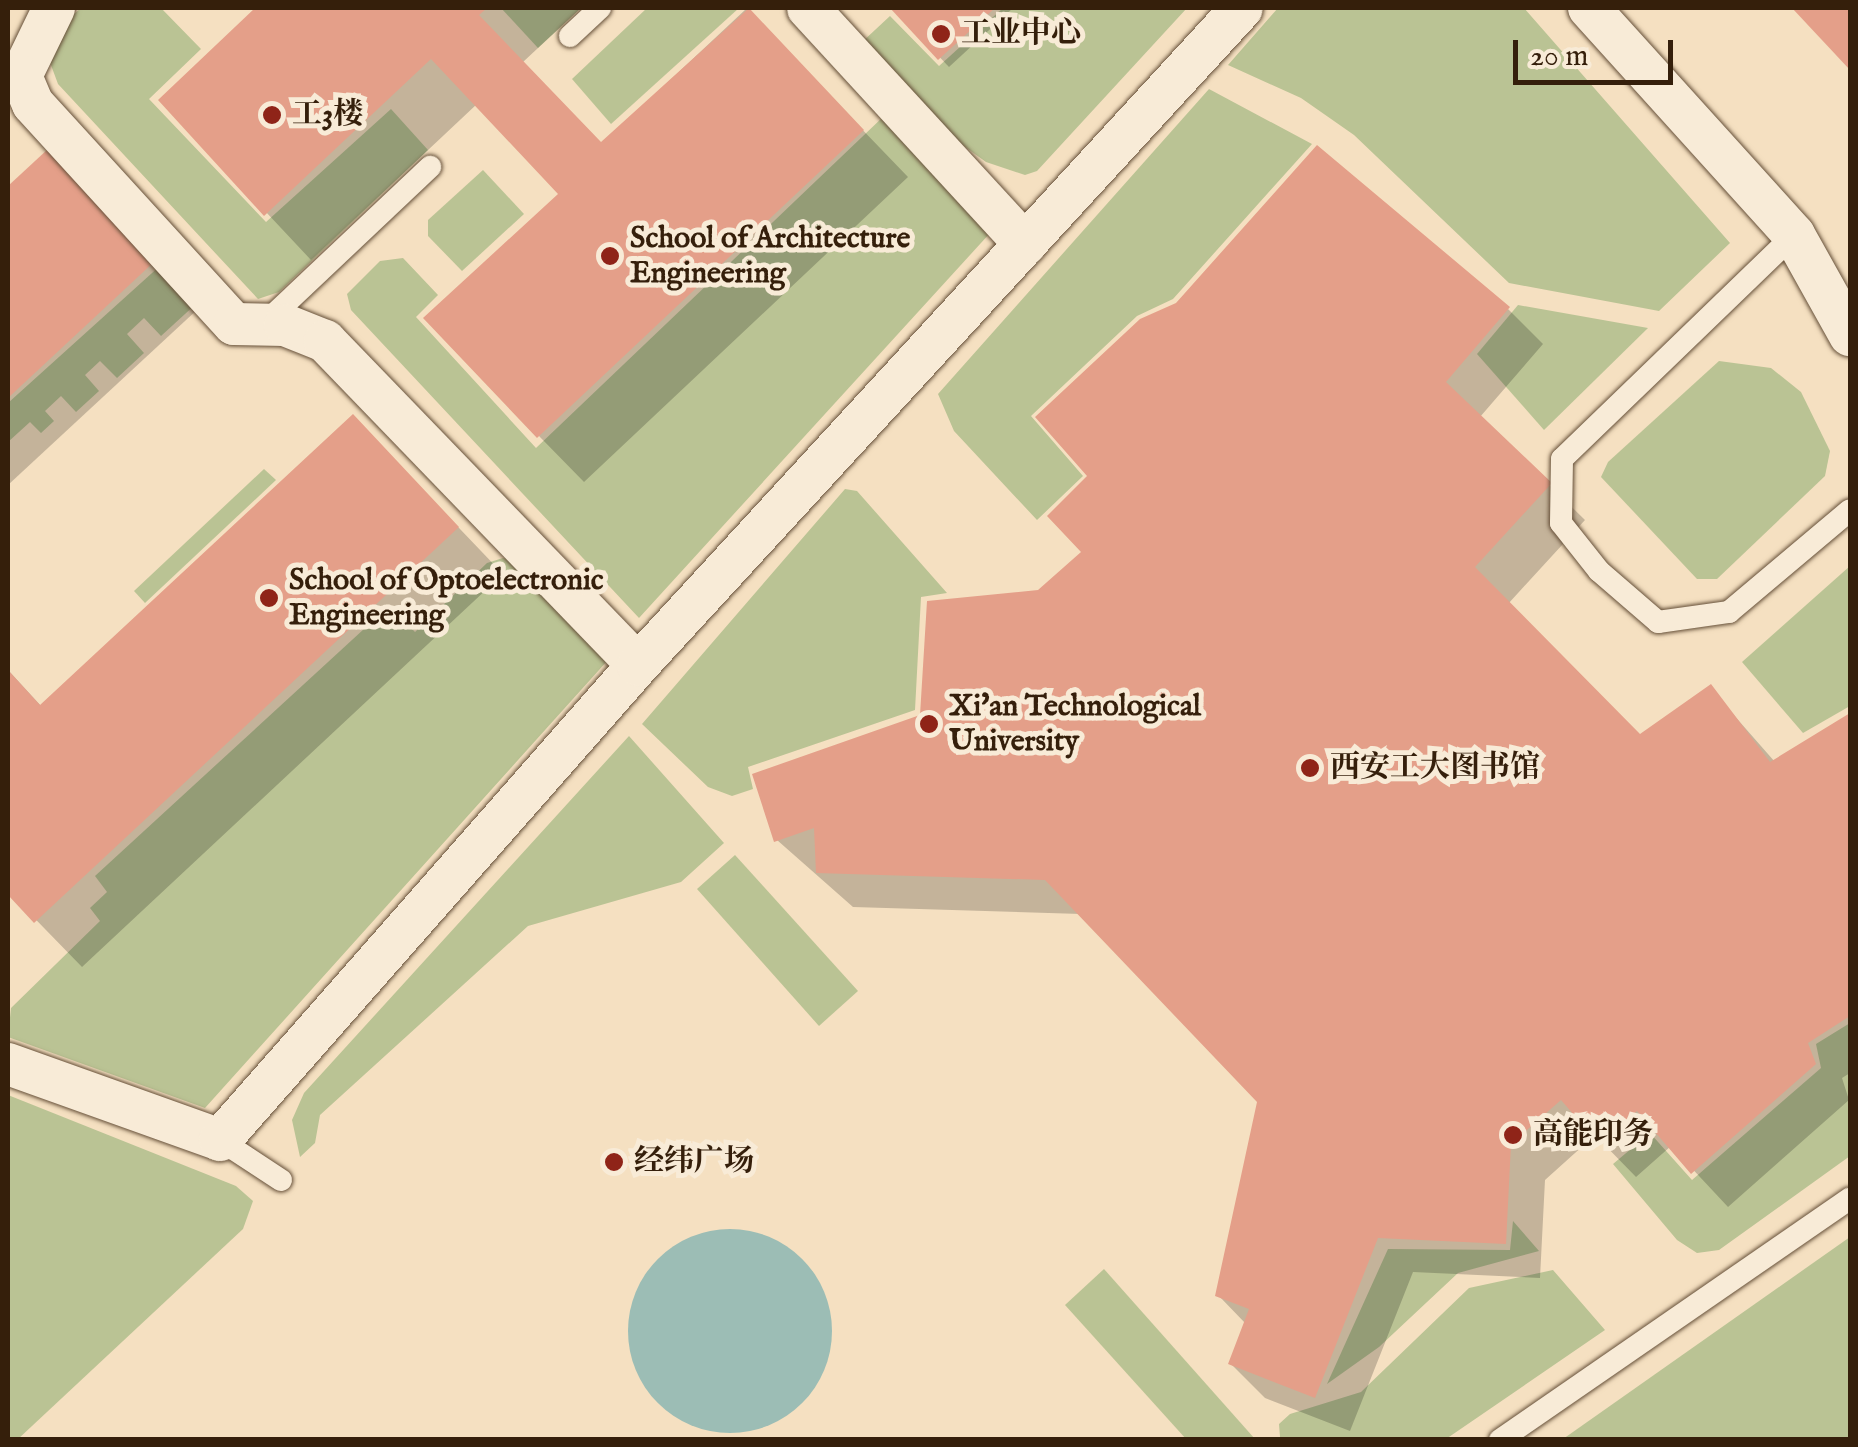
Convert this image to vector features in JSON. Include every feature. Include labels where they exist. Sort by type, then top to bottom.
[{"type":"street","points":[[54,8],[21,76],[33,104],[234,324],[259,328],[284,325],[326,341],[638,665]]},
{"type":"street","points":[[808,8],[1025,244]]},
{"type":"street","points":[[8,1064],[220,1140],[638,665],[1242,8]]},
{"type":"street","points":[[1589,8],[1794,235],[1850,335]]},
{"type":"lane","points":[[8,51],[54,8]]},
{"type":"lane","points":[[570,36],[600,8]]},
{"type":"lane","points":[[259,328],[430,167]]},
{"type":"lane","points":[[1794,235],[1562,460],[1561,523],[1599,572],[1658,622],[1728,612],[1850,510]]},
{"type":"lane","points":[[220,1140],[282,1180]]},
{"type":"lane","points":[[1500,1440],[1850,1199]]},
{"type":"green space","points":[[81,8],[161,8],[201,49],[149,99],[266,222],[391,109],[428,150],[279,292],[258,299],[58,84],[48,57],[61,25]]},
{"type":"green space","points":[[501,8],[581,8],[538,48]]},
{"type":"green space","points":[[647,8],[739,8],[611,124],[572,79]]},
{"type":"green space","points":[[1003,8],[1187,8],[1037,171],[1025,175],[986,162],[943,131],[861,43],[890,16],[939,66]]},
{"type":"green space","points":[[1278,8],[1524,8],[1730,243],[1659,311],[1509,283],[1354,135],[1301,98],[1228,65]]},
{"type":"green space","points":[[1209,89],[1312,144],[1173,299],[1137,316],[1031,416],[1083,476],[1037,520],[954,431],[938,394]]},
{"type":"green space","points":[[884,116],[991,232],[639,618],[351,310],[347,294],[380,261],[403,258],[438,295],[416,317],[536,448]]},
{"type":"green space","points":[[483,170],[524,214],[462,271],[428,236],[428,220]]},
{"type":"green space","points":[[162,264],[197,303],[161,336],[144,318],[127,334],[144,353],[117,378],[100,361],[85,375],[99,391],[76,412],[61,396],[45,411],[54,421],[41,433],[30,422],[8,442],[8,403]]},
{"type":"green space","points":[[1518,305],[1648,328],[1544,430],[1477,354]]},
{"type":"green space","points":[[1719,361],[1771,368],[1801,392],[1830,451],[1825,476],[1717,579],[1697,579],[1601,477],[1608,462]]},
{"type":"green space","points":[[264,469],[276,480],[145,603],[134,591]]},
{"type":"green space","points":[[845,489],[857,491],[947,593],[921,597],[915,710],[748,767],[753,789],[732,796],[708,787],[642,724]]},
{"type":"green space","points":[[503,558],[519,561],[608,660],[205,1108],[8,1037],[11,1008],[100,921],[90,908],[107,892],[95,876],[389,606],[415,632],[487,563]]},
{"type":"green space","points":[[1850,566],[1850,706],[1803,733],[1742,662]]},
{"type":"green space","points":[[629,736],[724,843],[681,882],[528,926],[320,1115],[315,1143],[300,1157],[292,1120],[304,1093]]},
{"type":"green space","points":[[735,855],[858,991],[819,1026],[697,889]]},
{"type":"green space","points":[[1850,1023],[1850,1156],[1719,1250],[1697,1253],[1677,1240],[1613,1164],[1650,1133],[1692,1180],[1821,1068],[1816,1044]]},
{"type":"green space","points":[[8,1095],[236,1186],[253,1201],[243,1229],[17,1440],[8,1439]]},
{"type":"green space","points":[[1513,1221],[1539,1251],[1458,1273],[1379,1347],[1327,1384],[1388,1249],[1510,1250]]},
{"type":"green space","points":[[1850,1237],[1850,1439],[1563,1439]]},
{"type":"green space","points":[[1104,1269],[1255,1439],[1186,1439],[1065,1305]]},
{"type":"green space","points":[[1553,1270],[1605,1330],[1446,1439],[1280,1437],[1279,1424],[1290,1414],[1361,1392],[1469,1288]]},
{"type":"water","points":[[730,1229],[769,1237],[802,1259],[824,1292],[832,1331],[824,1370],[802,1403],[769,1425],[730,1433],[691,1425],[658,1403],[636,1370],[628,1331],[636,1292],[658,1259],[691,1237]]},
{"type":"building","name":"School of Architecture Engineering","points":[[255,8],[487,8],[479,15],[601,142],[749,8],[864,130],[537,438],[423,318],[558,194],[431,59],[264,216],[158,100]]},
{"type":"building","name":"工业中心","points":[[890,8],[995,8],[938,60]]},
{"type":"building","points":[[1792,8],[1850,8],[1850,70]]},
{"type":"building","name":"西安工大图书馆","points":[[1317,145],[1510,307],[1446,382],[1552,483],[1475,567],[1640,734],[1711,684],[1770,762],[1850,713],[1850,1016],[1808,1043],[1816,1064],[1691,1174],[1637,1111],[1599,1144],[1561,1100],[1511,1144],[1506,1244],[1378,1238],[1315,1398],[1228,1364],[1249,1309],[1215,1296],[1257,1102],[1045,880],[816,873],[814,828],[774,842],[752,774],[920,715],[927,601],[1038,590],[1081,552],[1047,516],[1087,476],[1035,417],[1140,319],[1176,303]]},
{"type":"building","points":[[48,149],[155,261],[8,398],[8,186]]},
{"type":"building","name":"School of Optoelectronic Engineering","points":[[353,414],[459,527],[34,923],[8,895],[8,670],[40,705]]},
{"type":"place","name":"工业中心","points":[[941,34]]},
{"type":"place","name":"工3楼","points":[[272,115]]},
{"type":"place","name":"School of Architecture Engineering","points":[[610,256]]},
{"type":"place","name":"School of Optoelectronic Engineering","points":[[269,598]]},
{"type":"place","name":"Xi'an Technological University","points":[[929,724]]},
{"type":"place","name":"西安工大图书馆","points":[[1310,768]]},
{"type":"place","name":"高能印务","points":[[1513,1135]]},
{"type":"place","name":"经纬广场","points":[[614,1162]]}]
